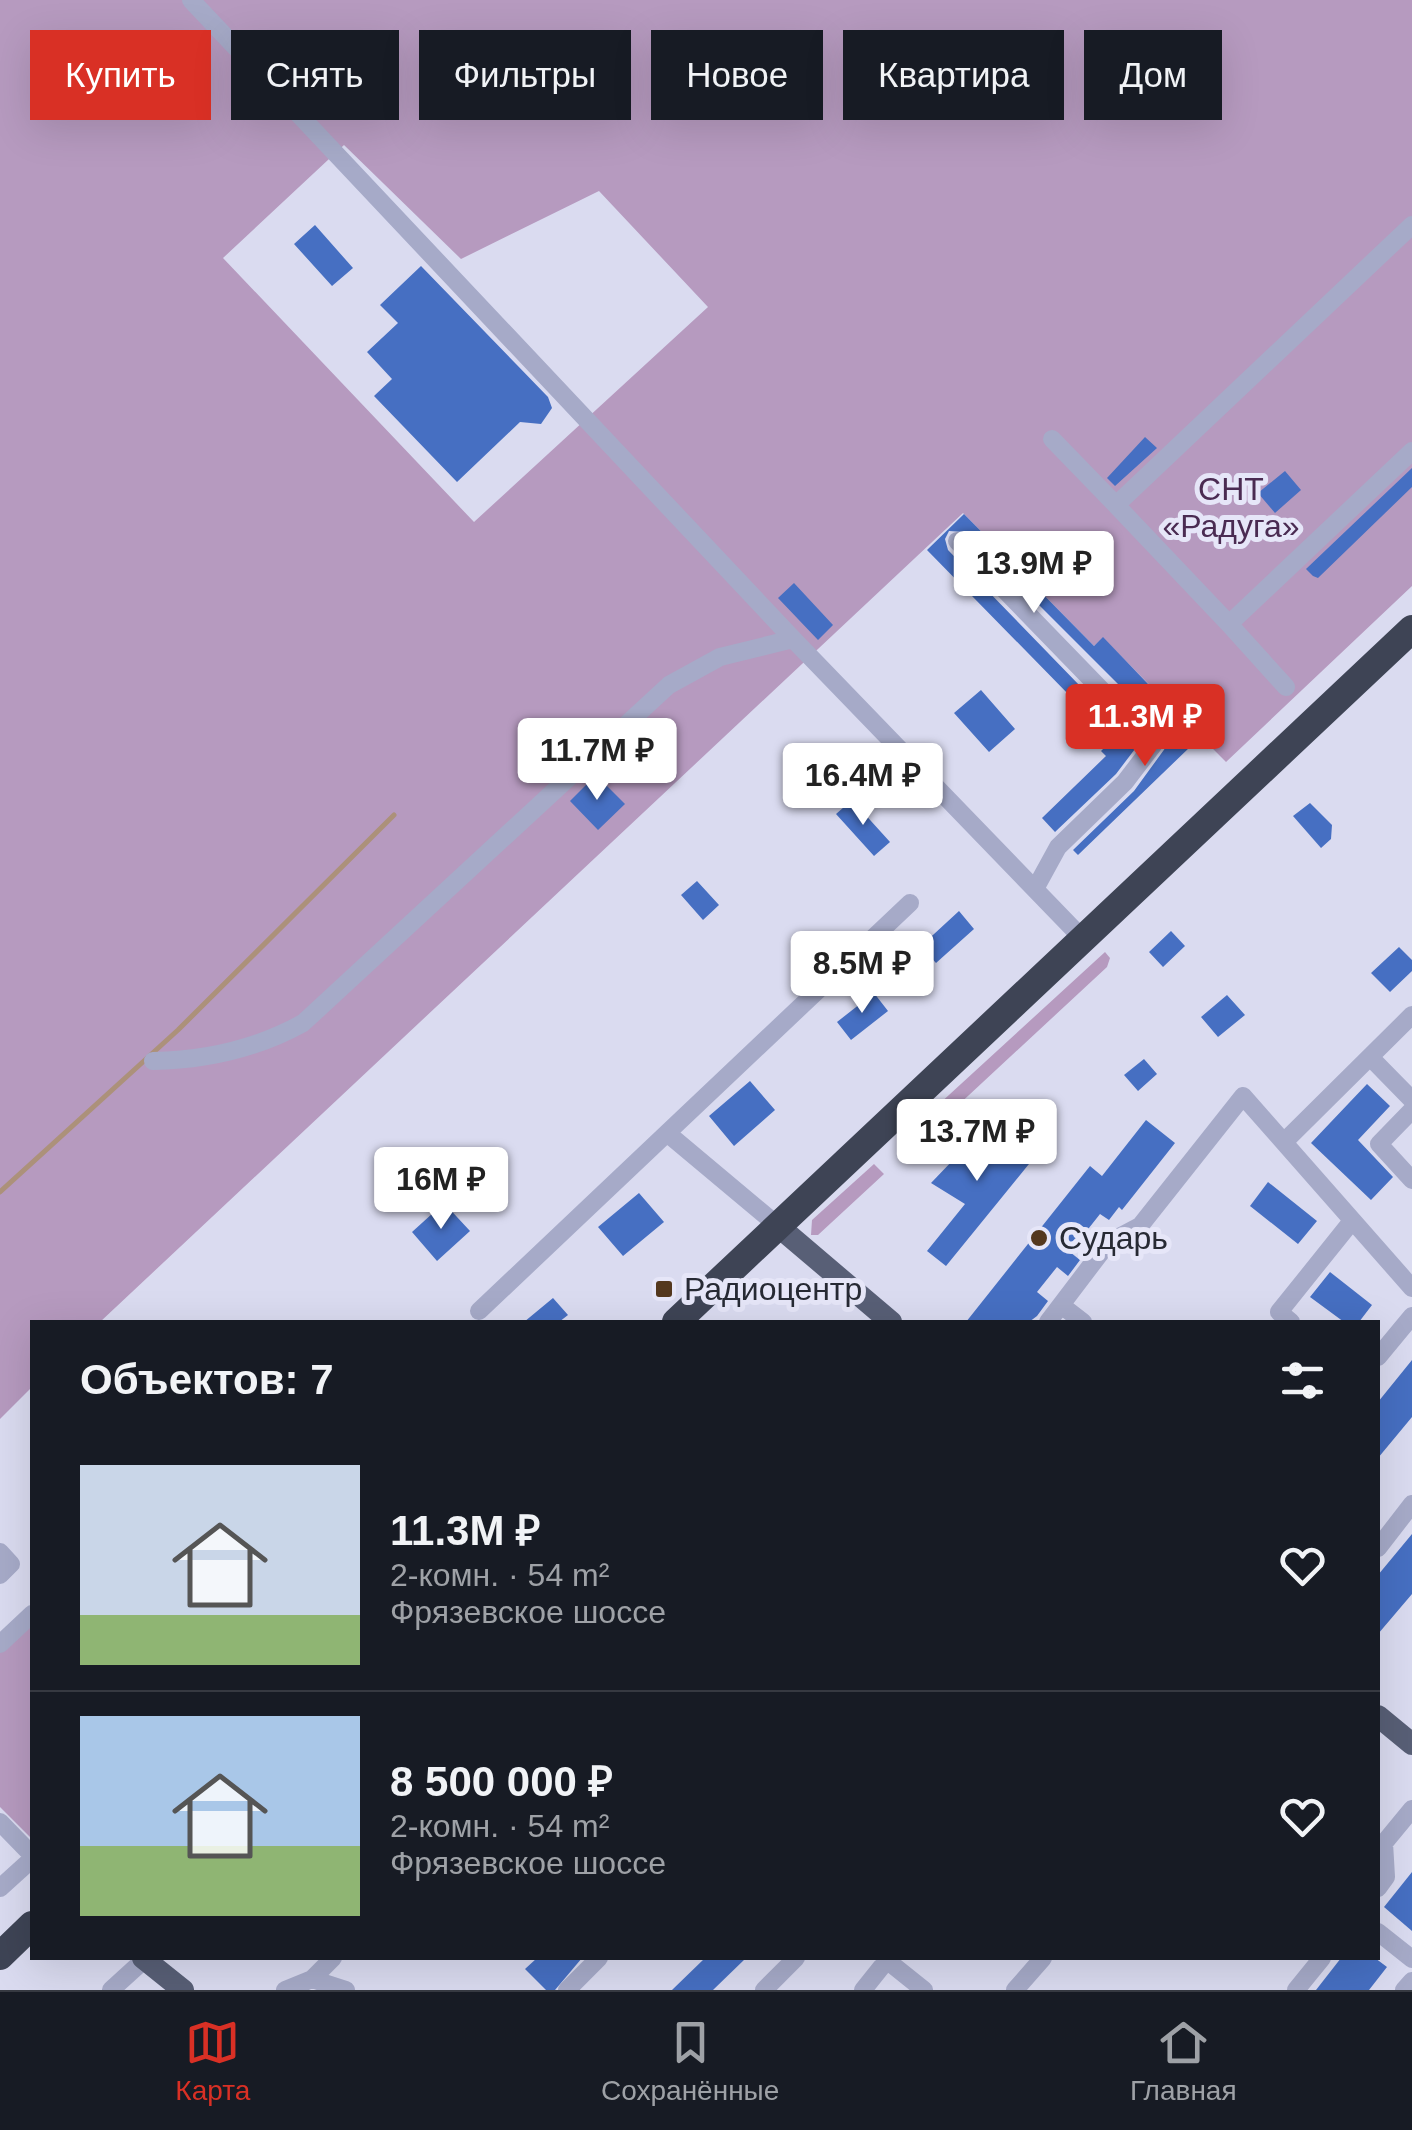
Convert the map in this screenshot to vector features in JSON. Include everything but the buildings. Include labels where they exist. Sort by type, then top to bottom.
[{"type":"highway","points":[[678,1320],[1412,629]]},
{"type":"highway","points":[[0,1956],[30,1927]]},
{"type":"main road","points":[[778,1226],[888,1320]]},
{"type":"main road","points":[[1380,1718],[1412,1744]]},
{"type":"main road","points":[[146,1960],[183,1990]]},
{"type":"street","points":[[191,0],[793,639],[1082,938]]},
{"type":"street","points":[[1116,505],[1412,225]]},
{"type":"street","points":[[1052,439],[1286,687]]},
{"type":"street","points":[[1229,624],[1412,451]]},
{"type":"street","points":[[957,541],[1154,744],[1125,782],[1058,847],[1035,889]]},
{"type":"street","points":[[154,1061],[203,1060],[226,1049],[269,1042],[303,1023],[670,685],[720,657],[793,639]]},
{"type":"street","points":[[479,1311],[910,904]]},
{"type":"street","points":[[1284,1142],[1412,1015]]},
{"type":"street","points":[[1370,1057],[1412,1100]]},
{"type":"street","points":[[1050,1320],[1108,1243],[1140,1226],[1242,1096],[1412,1288]]},
{"type":"street","points":[[1412,1110],[1379,1144],[1412,1180]]},
{"type":"street","points":[[667,1133],[778,1226]]},
{"type":"street","points":[[1289,1320],[1279,1312],[1352,1220]]},
{"type":"street","points":[[1061,1305],[1080,1320]]},
{"type":"street","points":[[1380,1356],[1412,1316]]},
{"type":"street","points":[[1380,1545],[1412,1504]]},
{"type":"street","points":[[0,1552],[11,1564],[0,1575]]},
{"type":"street","points":[[0,1644],[30,1616]]},
{"type":"street","points":[[1380,1885],[1386,1877],[1384,1843],[1412,1808]]},
{"type":"street","points":[[0,1822],[30,1855]]},
{"type":"street","points":[[0,1888],[30,1859]]},
{"type":"street","points":[[1380,1934],[1412,1959]]},
{"type":"street","points":[[111,1990],[142,1960]]},
{"type":"street","points":[[312,1979],[332,1960]]},
{"type":"street","points":[[567,1990],[597,1960]]},
{"type":"street","points":[[764,1990],[794,1960]]},
{"type":"street","points":[[863,1990],[885,1960]]},
{"type":"street","points":[[887,1960],[924,1990]]},
{"type":"street","points":[[1015,1990],[1040,1960]]},
{"type":"street","points":[[1296,1990],[1320,1960]]},
{"type":"street","points":[[284,1990],[290,1984],[312,1979],[346,1990]]},
{"type":"street","points":[[1404,1990],[1412,1980]]},
{"type":"green space","name":"СНТ «Радуга»","points":[[0,0],[1412,0],[1412,586],[1226,762],[1103,638],[1094,646],[963,513],[102,1320],[30,1320],[30,1389],[0,1419]],"holes":[[[344,145],[461,259],[599,191],[708,307],[474,522],[223,258]]]},
{"type":"green space","points":[[1105,952],[1110,958],[1107,967],[912,1148],[902,1138]]},
{"type":"green space","points":[[874,1164],[884,1174],[818,1235],[811,1235],[812,1220]]},
{"type":"green space","points":[[30,1616],[30,1837],[0,1807],[0,1644]]},
{"type":"waterway","points":[[0,1192],[178,1030],[394,815]]},
{"type":"place","name":"Сударь","points":[[1039,1238]]},
{"type":"place","name":"Радиоцентр","points":[[664,1289]]}]
